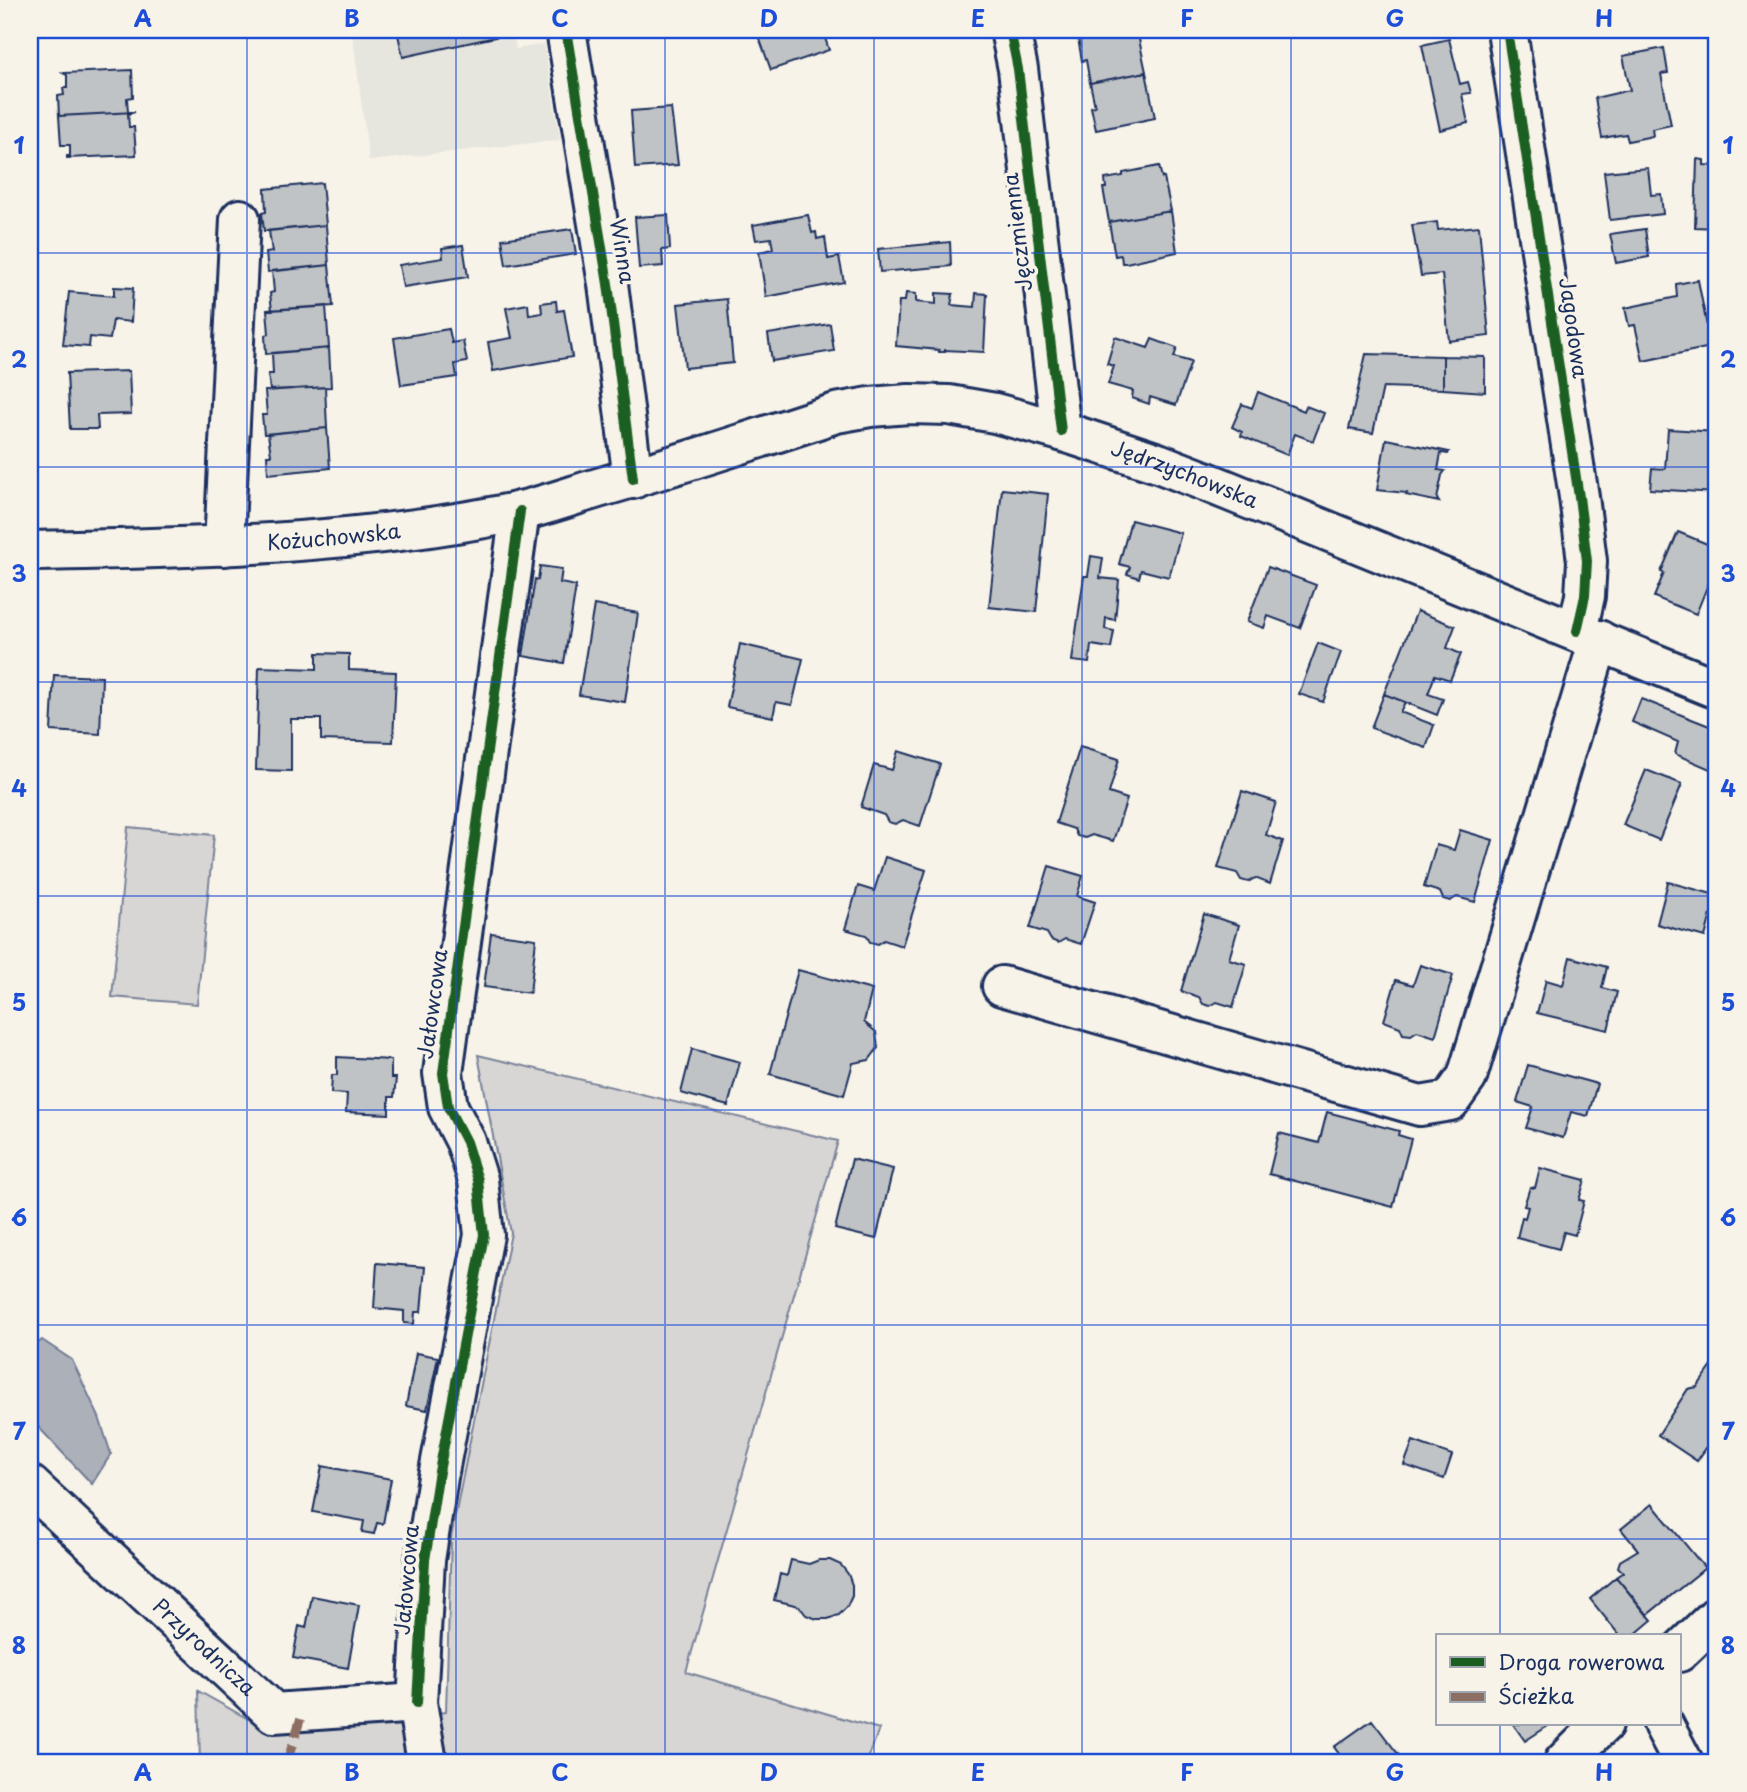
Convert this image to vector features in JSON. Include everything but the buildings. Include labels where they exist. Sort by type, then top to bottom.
[{"type":"street","name":"Winna","points":[[566,30],[608,284],[633,479]]},
{"type":"street","name":"Jęczmienna","points":[[1010,30],[1020,83],[1061,430]]},
{"type":"street","name":"Jagodowa","points":[[1002,986],[1420,1106],[1450,1101],[1467,1077],[1588,636],[1585,596],[1587,561],[1581,509],[1507,30]]},
{"type":"street","points":[[224,545],[240,219]]},
{"type":"street","name":"Jędrzychowska","points":[[633,479],[836,413],[909,404],[949,405],[995,413],[1061,430],[1207,482],[1717,689]]},
{"type":"street","name":"Kożuchowska","points":[[30,551],[224,545],[346,537],[457,523],[520,511],[633,479]]},
{"type":"street","name":"Jałowcowa","points":[[427,1762],[417,1703],[425,1560],[484,1236],[478,1180],[466,1142],[448,1107],[443,1073],[520,511]]},
{"type":"street","name":"Przyrodnicza","points":[[30,1485],[274,1713],[417,1703]]},
{"type":"street","points":[[1680,1651],[1717,1616]]},
{"type":"street","points":[[1564,1762],[1602,1726]]},
{"type":"street","points":[[1663,1726],[1683,1762]]},
{"type":"shaded area","points":[[352,30],[512,30],[516,49],[544,44],[560,140],[369,161]]},
{"type":"shaded area","points":[[128,827],[214,835],[197,1004],[112,997]]},
{"type":"shaded area","points":[[478,1055],[838,1141],[686,1672],[879,1729],[867,1762],[200,1762],[198,1691],[266,1729],[446,1712],[451,1537],[511,1233]]},
{"type":"shaded area","points":[[42,1340],[72,1360],[99,1417],[111,1454],[92,1484],[30,1418],[30,1350]]},
{"type":"marked path","points":[[287,1762],[303,1711]]},
{"type":"cycle path","points":[[566,30],[608,284],[633,479]]},
{"type":"cycle path","points":[[1010,30],[1018,69],[1061,431]]},
{"type":"cycle path","points":[[1507,30],[1587,561],[1585,596],[1577,631]]},
{"type":"cycle path","points":[[417,1703],[425,1560],[484,1235],[478,1180],[466,1142],[448,1107],[443,1073],[520,511]]}]
